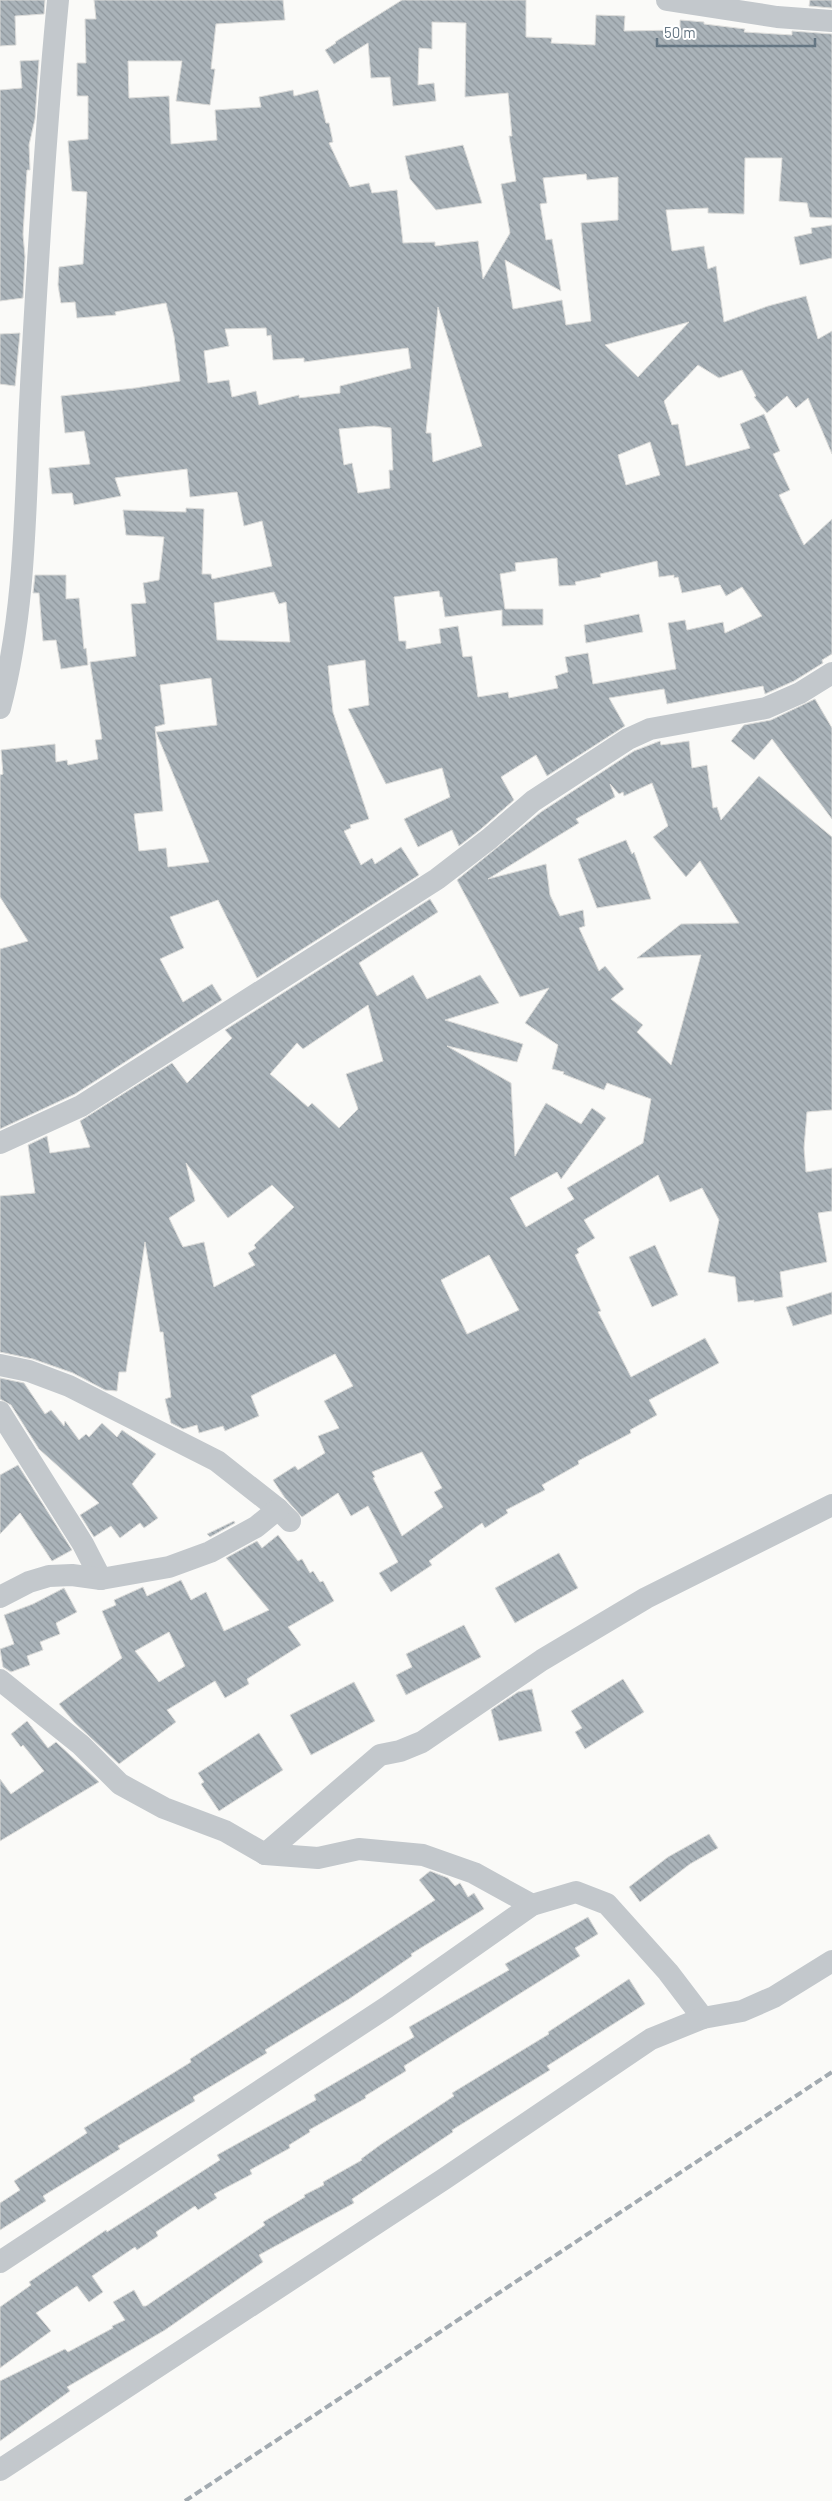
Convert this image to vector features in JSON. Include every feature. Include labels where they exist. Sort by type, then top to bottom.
[{"type":"street","points":[[0,708],[9,673],[21,576],[43,156],[58,0]]},
{"type":"street","points":[[667,0],[777,17],[832,21]]},
{"type":"street","points":[[0,1143],[81,1106],[437,878],[489,839],[533,801],[628,739],[650,729],[766,708],[800,693],[832,673]]},
{"type":"street","points":[[0,1365],[29,1371],[69,1386],[217,1461],[284,1515],[256,1527],[210,1552],[169,1567],[102,1579],[72,1575],[48,1576],[29,1582],[0,1597]]},
{"type":"street","points":[[0,1412],[84,1544],[102,1579]]},
{"type":"street","points":[[265,1854],[380,1755],[400,1751],[422,1742],[542,1660],[646,1598],[832,1504]]},
{"type":"street","points":[[0,1680],[81,1745],[120,1784],[164,1808],[225,1831],[265,1854],[318,1858],[359,1850],[423,1855],[474,1873],[532,1905]]},
{"type":"street","points":[[0,2262],[387,2007],[532,1905],[576,1892],[607,1904],[668,1972],[703,2018]]},
{"type":"street","points":[[0,2470],[444,2179],[651,2040],[703,2018],[742,2011],[774,1997],[832,1961]]},
{"type":"building","points":[[0,0],[45,0],[44,14],[15,16],[16,45],[0,46]]},
{"type":"building","points":[[94,0],[283,0],[285,20],[216,24],[211,69],[215,69],[210,105],[176,101],[182,61],[128,61],[129,98],[169,96],[171,144],[217,140],[215,110],[261,107],[259,97],[293,90],[294,96],[318,90],[333,142],[329,143],[350,187],[369,183],[372,193],[397,190],[403,243],[435,242],[435,246],[478,241],[483,279],[510,233],[501,184],[516,181],[509,136],[512,136],[508,93],[465,97],[466,23],[432,22],[432,49],[419,48],[418,85],[434,83],[436,101],[393,106],[390,77],[371,78],[368,43],[334,64],[325,50],[335,42],[402,0],[526,0],[526,37],[552,38],[551,43],[595,45],[596,15],[625,16],[624,31],[680,30],[680,20],[745,29],[744,32],[792,35],[792,31],[832,34],[832,218],[810,217],[807,203],[779,201],[782,158],[745,158],[744,214],[708,213],[708,208],[666,210],[672,251],[704,246],[708,269],[716,266],[724,322],[768,306],[806,296],[818,339],[832,331],[832,454],[808,398],[796,408],[787,396],[767,413],[754,397],[756,396],[742,370],[719,378],[698,365],[664,401],[672,425],[678,424],[686,466],[750,448],[740,424],[764,414],[780,451],[773,454],[790,490],[779,495],[804,545],[832,519],[832,654],[822,660],[823,663],[794,681],[765,694],[763,686],[667,704],[664,689],[609,698],[625,726],[547,776],[536,755],[501,777],[514,800],[481,829],[459,846],[452,830],[418,847],[404,819],[450,797],[442,768],[386,784],[348,709],[369,705],[365,660],[328,666],[333,712],[369,819],[350,825],[351,828],[344,831],[361,865],[372,858],[375,864],[401,847],[419,875],[257,978],[218,900],[170,917],[184,948],[160,959],[183,1002],[212,984],[222,1000],[75,1094],[0,1129],[0,949],[28,941],[0,897],[0,775],[3,774],[1,750],[55,744],[56,762],[67,760],[68,765],[98,759],[95,740],[102,739],[90,662],[136,656],[131,604],[146,603],[143,583],[159,580],[164,537],[126,535],[123,510],[186,512],[186,508],[204,509],[202,574],[211,574],[212,579],[272,566],[262,521],[244,526],[237,492],[190,497],[187,469],[115,478],[121,496],[74,505],[72,493],[52,494],[49,468],[90,464],[84,431],[65,433],[61,396],[180,381],[174,336],[166,303],[115,312],[116,315],[77,318],[75,302],[61,303],[58,285],[59,267],[83,264],[87,192],[72,191],[68,141],[88,139],[88,96],[77,96],[77,63],[86,63],[85,19],[96,19]],"holes":[[[586,174],[587,180],[618,177],[618,220],[581,223],[591,321],[566,325],[562,300],[513,309],[505,260],[561,291],[552,239],[546,240],[540,204],[547,203],[543,178]],[[438,307],[482,446],[433,462],[431,433],[426,433]],[[689,322],[638,377],[605,345]],[[266,328],[267,336],[271,335],[273,360],[304,358],[304,362],[408,348],[411,368],[340,386],[340,393],[299,398],[299,395],[259,405],[256,391],[232,397],[229,380],[208,383],[204,351],[229,346],[225,329]],[[374,426],[391,428],[393,470],[389,470],[390,488],[358,493],[352,463],[344,465],[339,429]],[[650,442],[660,475],[626,485],[618,455]],[[557,558],[559,586],[576,585],[575,582],[601,577],[600,574],[657,561],[659,577],[674,575],[674,578],[678,577],[682,593],[720,585],[726,596],[742,587],[762,616],[725,633],[723,622],[687,630],[685,620],[668,623],[676,669],[593,684],[588,653],[565,657],[568,672],[555,676],[558,688],[509,698],[508,692],[478,697],[472,656],[463,657],[458,626],[439,629],[441,643],[406,649],[406,641],[399,641],[394,597],[439,591],[440,597],[442,597],[445,617],[502,610],[502,626],[543,625],[543,609],[505,609],[500,574],[516,571],[515,563]],[[274,592],[279,604],[286,602],[290,642],[217,640],[214,603]],[[211,678],[217,725],[156,732],[209,862],[168,867],[166,848],[139,851],[134,814],[163,811],[155,727],[165,724],[160,685]]]},
{"type":"building","points":[[810,0],[832,0],[832,8],[809,6]]},
{"type":"building","points":[[39,60],[35,119],[29,145],[30,170],[27,170],[23,234],[25,257],[23,298],[0,301],[0,90],[22,88],[20,61]]},
{"type":"building","points":[[463,145],[482,203],[436,210],[410,179],[405,156]]},
{"type":"building","points":[[832,225],[832,258],[800,265],[794,237],[812,233],[811,228]]},
{"type":"building","points":[[20,333],[15,386],[0,384],[0,334]]},
{"type":"building","points":[[35,575],[66,575],[66,599],[79,598],[84,649],[86,648],[88,665],[61,669],[56,640],[43,641],[39,593],[33,593]]},
{"type":"building","points":[[639,614],[643,632],[586,643],[584,625]]},
{"type":"building","points":[[815,699],[832,728],[832,819],[772,739],[754,760],[731,741],[744,725],[771,720]]},
{"type":"building","points":[[660,741],[661,745],[689,741],[692,768],[707,765],[713,808],[717,807],[721,820],[759,776],[832,837],[832,1110],[807,1112],[804,1148],[806,1172],[832,1168],[832,1211],[818,1213],[827,1262],[780,1272],[783,1297],[754,1302],[754,1300],[738,1302],[735,1277],[708,1272],[719,1220],[702,1188],[670,1202],[658,1175],[584,1220],[595,1238],[577,1249],[579,1253],[575,1255],[601,1311],[598,1312],[631,1377],[705,1338],[719,1363],[649,1400],[657,1415],[630,1430],[631,1433],[578,1461],[579,1464],[542,1485],[545,1490],[506,1510],[508,1513],[485,1528],[482,1523],[429,1561],[432,1565],[391,1592],[379,1573],[398,1562],[368,1506],[351,1516],[338,1493],[302,1517],[285,1498],[273,1480],[295,1466],[298,1470],[325,1453],[318,1436],[339,1428],[324,1401],[353,1386],[335,1354],[251,1396],[259,1416],[225,1431],[223,1426],[199,1433],[197,1425],[183,1429],[171,1423],[165,1399],[171,1397],[163,1332],[160,1332],[145,1242],[126,1372],[119,1372],[117,1391],[105,1390],[73,1373],[33,1359],[0,1352],[0,1196],[35,1193],[28,1145],[47,1136],[50,1153],[90,1147],[80,1121],[172,1063],[187,1083],[232,1038],[225,1030],[430,899],[438,912],[359,963],[377,996],[413,975],[427,999],[480,975],[499,1003],[445,1020],[523,1044],[517,1062],[447,1046],[511,1083],[515,1156],[546,1103],[581,1124],[592,1108],[606,1118],[561,1179],[557,1172],[510,1198],[526,1227],[574,1199],[567,1188],[643,1143],[651,1099],[607,1083],[604,1090],[563,1074],[564,1072],[552,1069],[558,1045],[525,1023],[549,988],[520,997],[457,880],[541,812],[634,751]],"holes":[[[652,783],[668,826],[653,837],[686,877],[700,861],[739,923],[681,924],[637,958],[701,955],[671,1065],[637,1032],[643,1025],[611,999],[624,989],[605,966],[599,971],[579,928],[585,926],[583,910],[560,916],[550,895],[546,864],[488,879],[579,823],[576,819],[615,797],[610,784],[619,794],[623,792],[624,796]],[[368,1005],[383,1061],[346,1074],[358,1109],[339,1128],[312,1103],[308,1107],[270,1074],[297,1043],[303,1049]],[[186,1163],[228,1218],[272,1185],[294,1207],[254,1245],[256,1248],[248,1253],[255,1265],[214,1287],[204,1242],[183,1247],[169,1218],[195,1201]],[[489,1255],[519,1310],[467,1334],[441,1280]],[[422,1452],[442,1488],[434,1492],[443,1507],[402,1536],[373,1478],[375,1477],[372,1472]]]},
{"type":"building","points":[[626,840],[632,854],[634,852],[651,899],[597,908],[578,859]]},
{"type":"building","points":[[655,1245],[678,1295],[652,1307],[629,1257]]},
{"type":"building","points":[[832,1292],[832,1314],[793,1326],[786,1307]]},
{"type":"building","points":[[0,1378],[24,1383],[45,1414],[51,1410],[64,1426],[65,1421],[79,1440],[86,1434],[89,1437],[102,1423],[117,1437],[122,1430],[156,1454],[132,1484],[158,1518],[144,1528],[140,1523],[120,1538],[111,1526],[94,1537],[80,1515],[99,1503],[39,1449],[11,1405],[0,1399]]},
{"type":"building","points":[[18,1465],[72,1550],[52,1561],[20,1513],[0,1534],[0,1475]]},
{"type":"building","points":[[234,1521],[235,1523],[210,1537],[207,1534]]},
{"type":"building","points":[[278,1535],[298,1561],[302,1559],[310,1573],[313,1571],[320,1582],[323,1581],[334,1601],[288,1627],[301,1645],[247,1679],[249,1684],[225,1698],[215,1681],[167,1710],[176,1722],[119,1764],[74,1722],[59,1704],[122,1658],[102,1611],[116,1605],[114,1600],[143,1587],[147,1596],[181,1580],[191,1600],[206,1592],[224,1631],[269,1610],[226,1558],[257,1541],[262,1548]],"holes":[[[169,1632],[185,1666],[159,1682],[135,1651]]]},
{"type":"building","points":[[559,1553],[578,1588],[515,1623],[495,1588]]},
{"type":"building","points":[[64,1588],[77,1612],[56,1623],[60,1634],[40,1642],[43,1650],[27,1656],[30,1665],[11,1672],[3,1667],[0,1649],[14,1644],[4,1615],[33,1604]]},
{"type":"building","points":[[464,1625],[481,1657],[406,1695],[396,1675],[412,1667],[406,1654]]},
{"type":"building","points":[[623,1679],[644,1712],[585,1749],[575,1732],[582,1728],[571,1711]]},
{"type":"building","points":[[354,1682],[375,1721],[311,1755],[290,1715]]},
{"type":"building","points":[[532,1689],[542,1731],[499,1741],[491,1710],[518,1692]]},
{"type":"building","points":[[27,1721],[48,1748],[56,1742],[99,1782],[0,1841],[0,1779],[11,1794],[44,1771],[23,1745],[21,1747],[11,1734]]},
{"type":"building","points":[[259,1733],[283,1770],[219,1811],[201,1784],[204,1782],[198,1773]]},
{"type":"building","points":[[709,1834],[718,1848],[690,1864],[640,1902],[629,1887],[668,1857]]},
{"type":"building","points":[[430,1871],[448,1878],[455,1886],[460,1883],[468,1897],[474,1893],[484,1909],[411,1954],[412,1956],[349,1999],[265,2050],[267,2053],[193,2097],[195,2101],[118,2146],[120,2149],[43,2196],[46,2201],[0,2230],[0,2203],[20,2190],[14,2181],[87,2133],[84,2128],[191,2062],[190,2059],[435,1900],[419,1880]]},
{"type":"building","points":[[588,1917],[598,1934],[575,1948],[580,1956],[404,2066],[406,2071],[365,2096],[366,2098],[309,2130],[310,2132],[289,2145],[290,2148],[250,2170],[252,2174],[214,2194],[217,2198],[198,2210],[195,2206],[156,2232],[158,2236],[137,2250],[135,2247],[92,2276],[103,2292],[89,2302],[77,2286],[36,2313],[51,2331],[0,2368],[0,2307],[31,2285],[29,2282],[106,2230],[107,2232],[220,2160],[217,2155],[316,2100],[314,2095],[414,2037],[409,2027],[509,1970],[505,1964]]},
{"type":"building","points":[[629,1979],[645,2004],[547,2066],[550,2070],[452,2130],[453,2132],[352,2199],[354,2203],[259,2255],[263,2262],[165,2330],[67,2387],[70,2391],[0,2441],[0,2381],[65,2349],[68,2352],[113,2328],[112,2326],[125,2320],[113,2302],[134,2290],[143,2306],[146,2306],[265,2225],[263,2222],[305,2197],[304,2195],[324,2185],[323,2182],[362,2160],[380,2145],[454,2096],[452,2093],[549,2034],[548,2032]]},
{"type":"railway","points":[[185,2501],[832,2072]]}]
